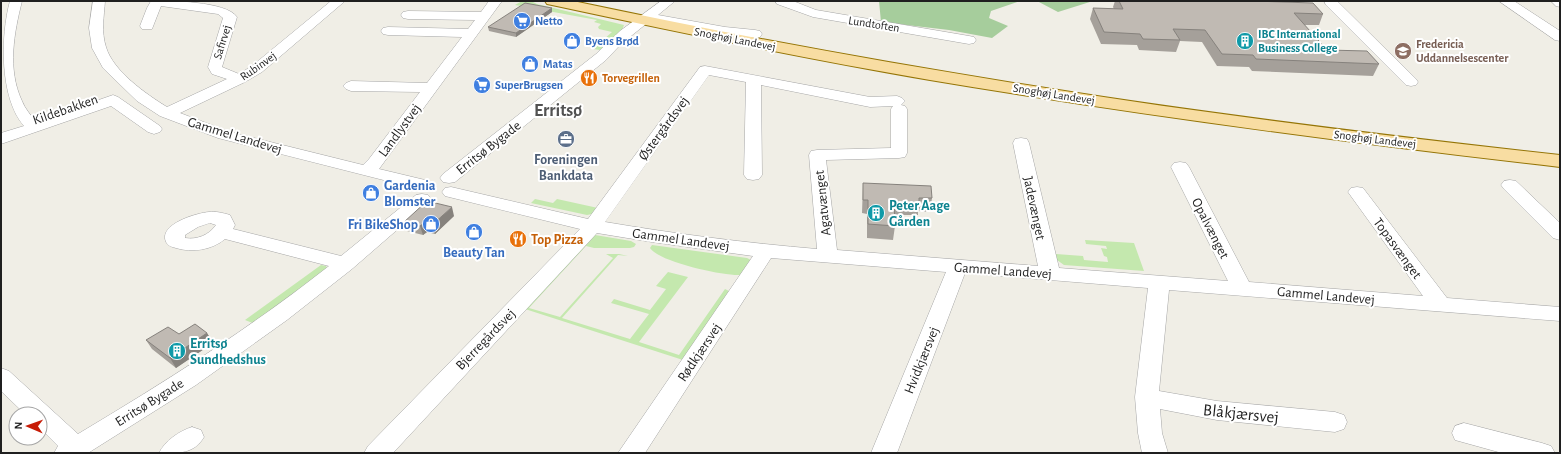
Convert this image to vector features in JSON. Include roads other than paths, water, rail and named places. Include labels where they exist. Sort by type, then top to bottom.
[{"type":"main road","name":"Snoghøj Landevej","points":[[552,1],[926,64],[1135,96],[1560,150]]},
{"type":"main road","name":"Snoghøj Landevej","points":[[592,1],[652,18],[852,61],[1132,106],[1484,153],[1560,161]]},
{"type":"main road","points":[[1484,153],[1519,152],[1560,156]]},
{"type":"street","points":[[16,1],[5,29],[4,70],[13,99],[40,124]]},
{"type":"street","name":"Gammel Landevej","points":[[99,1],[96,28],[99,48],[110,68],[128,87],[166,113],[224,135],[366,171],[421,192],[433,178],[450,185],[593,226],[652,236],[766,251],[1560,314]]},
{"type":"street","name":"Rubinvej","points":[[166,113],[240,79],[258,69],[339,1]]},
{"type":"street","name":"Landlystvej","points":[[366,171],[375,163],[496,1]]},
{"type":"street","points":[[568,1],[652,18],[677,1]]},
{"type":"street","points":[[652,18],[669,1]]},
{"type":"street","name":"Lundtoften","points":[[781,1],[813,13],[969,40]]},
{"type":"street","points":[[1330,1],[1411,82]]},
{"type":"street","points":[[1505,1],[1560,37]]},
{"type":"street","name":"Safirvej","points":[[147,26],[152,8],[157,2],[222,11],[230,17],[215,67],[218,71],[240,79]]},
{"type":"street","points":[[408,15],[484,16]]},
{"type":"street","name":"Erritsø Bygade","points":[[450,185],[602,57],[613,52],[652,18]]},
{"type":"street","points":[[388,31],[472,33]]},
{"type":"street","name":"Østergårdsvej","points":[[593,226],[705,70],[870,102],[898,105]]},
{"type":"street","points":[[753,175],[754,79]]},
{"type":"street","name":"Landlystvej","points":[[350,86],[430,88]]},
{"type":"street","name":"Kildebakken","points":[[1,131],[40,124],[128,87]]},
{"type":"street","points":[[1,139],[40,124],[113,100],[154,129]]},
{"type":"street","name":"Agatvænget","points":[[828,257],[817,155],[899,153],[898,105]]},
{"type":"street","name":"Jadevænget","points":[[1021,143],[1050,273]]},
{"type":"street","name":"Opalvænget","points":[[1180,167],[1242,288]]},
{"type":"street","points":[[1510,185],[1560,234]]},
{"type":"street","name":"Erritsø Bygade","points":[[72,450],[232,349],[345,264],[421,192]]},
{"type":"street","name":"Topasvænget","points":[[1357,192],[1440,304]]},
{"type":"street","points":[[1535,209],[1560,213]]},
{"type":"street","name":"Bjerregårdsvej","points":[[377,453],[593,226]]},
{"type":"street","points":[[223,232],[345,264]]},
{"type":"street","name":"Rødkjærsvej","points":[[631,453],[766,251]]},
{"type":"street","name":"Hvidkjærsvej","points":[[884,453],[958,266]]},
{"type":"street","points":[[1155,453],[1150,433],[1147,397],[1159,282]]},
{"type":"street","points":[[1,377],[72,450]]},
{"type":"street","name":"Blåkjærsvej","points":[[1147,397],[1209,410],[1336,422]]},
{"type":"street","points":[[1464,433],[1542,453]]},
{"type":"street","points":[[172,453],[192,437]]},
{"type":"place","name":"Netto","points":[[522,21]]},
{"type":"place","name":"Byens Brød","points":[[572,41]]},
{"type":"place","name":"IBC International Business College","points":[[1245,41]]},
{"type":"place","name":"Fredericia Uddannelsescenter","points":[[1403,51]]},
{"type":"place","name":"Matas","points":[[530,64]]},
{"type":"place","name":"Torvegrillen","points":[[589,78]]},
{"type":"place","name":"SuperBrugsen","points":[[482,85]]},
{"type":"place","name":"Foreningen Bankdata","points":[[566,139]]},
{"type":"place","name":"Gardenia Blomster","points":[[371,193]]},
{"type":"place","name":"Peter Aage Gården","points":[[876,213]]},
{"type":"place","name":"Fri BikeShop","points":[[431,224]]},
{"type":"place","name":"Beauty Tan","points":[[474,232]]},
{"type":"place","name":"Top Pizza","points":[[518,239]]},
{"type":"place","name":"Erritsø Sundhedshus","points":[[177,351]]},
{"type":"district","name":"Erritsø","points":[[558,110]]}]
